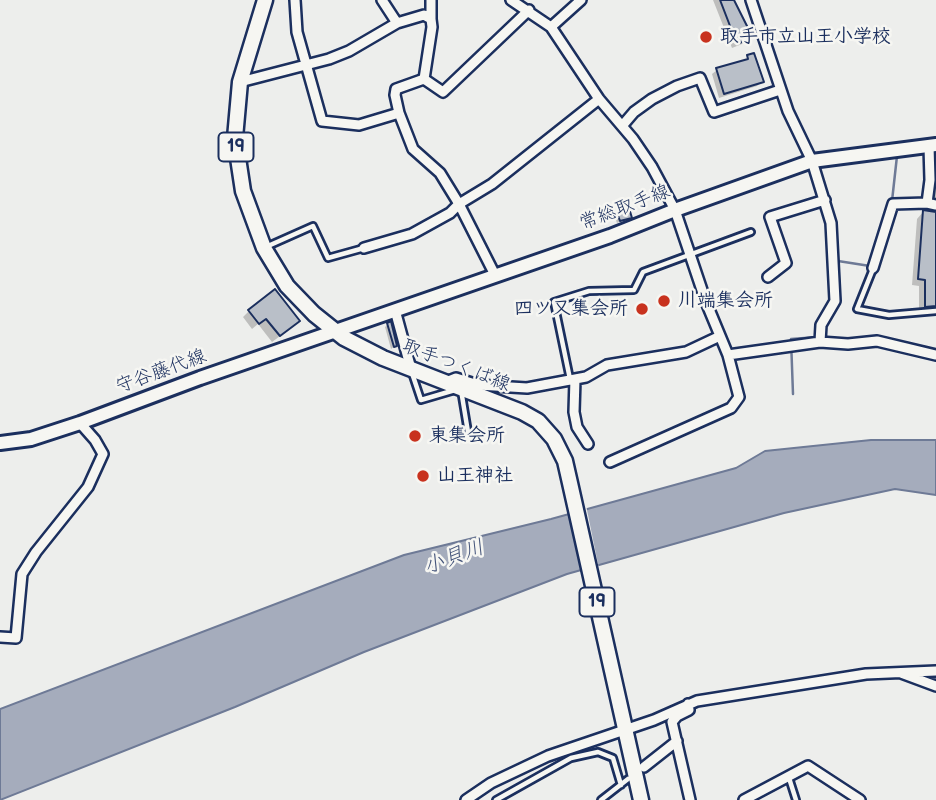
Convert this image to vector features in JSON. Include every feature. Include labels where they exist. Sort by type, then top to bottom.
[{"type":"main road","name":"取手つくば線","points":[[265,0],[240,82],[236,122],[237,155],[243,191],[264,248],[288,286],[333,331],[364,349],[515,409],[538,421],[560,448],[641,800]]},
{"type":"main road","name":"常総取手線","points":[[333,331],[610,236],[674,210],[812,162],[933,146]]},
{"type":"main road","name":"守谷藤代線","points":[[0,443],[31,439],[333,331]]},
{"type":"street","points":[[295,0],[297,32],[322,121],[359,125],[399,113]]},
{"type":"street","points":[[382,0],[397,23]]},
{"type":"street","points":[[424,79],[432,27],[431,0]]},
{"type":"street","points":[[512,0],[551,27],[598,99],[652,167],[674,210],[728,355],[739,397],[731,408],[610,462]]},
{"type":"street","points":[[551,27],[581,0]]},
{"type":"street","points":[[751,0],[780,90],[812,162],[831,223],[835,301],[821,325],[820,342]]},
{"type":"street","points":[[424,79],[443,92],[529,10]]},
{"type":"street","points":[[240,82],[349,51],[397,23],[424,15],[431,19]]},
{"type":"street","points":[[622,126],[634,112],[652,99],[700,78],[714,112],[780,90]]},
{"type":"street","points":[[424,79],[396,89],[399,113],[413,149],[440,173],[495,275]]},
{"type":"street","points":[[364,248],[412,234],[450,213],[459,204],[492,184],[598,99]]},
{"type":"street","points":[[873,268],[893,204],[931,204],[933,146]]},
{"type":"street","points":[[768,277],[786,263],[770,217],[825,200]]},
{"type":"street","points":[[395,310],[411,369]]},
{"type":"street","points":[[445,382],[456,378],[478,385],[527,388],[586,377],[607,365],[686,352],[720,336]]},
{"type":"street","points":[[728,355],[820,342],[848,344],[877,341],[936,355]]},
{"type":"street","points":[[572,379],[573,412],[577,427],[588,444]]},
{"type":"street","points":[[0,637],[16,638],[22,574],[36,552],[88,487],[103,454],[80,422]]},
{"type":"street","points":[[466,800],[491,783],[548,756],[625,726],[654,720],[688,704],[769,688],[896,672],[936,671]]},
{"type":"street","points":[[896,672],[936,686]]},
{"type":"street","points":[[688,704],[689,710],[672,722],[690,800]]},
{"type":"street","points":[[644,767],[677,741]]},
{"type":"street","points":[[744,800],[808,766],[860,800]]},
{"type":"lane","points":[[264,248],[313,226],[328,258],[364,248]]},
{"type":"lane","points":[[572,379],[554,302],[589,291],[634,290],[643,272],[751,232]]},
{"type":"lane","points":[[873,268],[857,309],[889,315],[936,311]]},
{"type":"lane","points":[[411,369],[421,400],[461,388],[468,432]]},
{"type":"lane","points":[[496,800],[571,758],[597,752],[614,758],[621,785]]},
{"type":"lane","points":[[789,777],[796,800]]},
{"type":"lane","points":[[601,800],[628,779]]},
{"type":"water","name":"小貝川","points":[[871,440],[936,440],[936,495],[895,489],[784,513],[567,574],[364,652],[235,707],[0,800],[0,709],[404,555],[551,519],[736,468],[765,451]]},
{"type":"pier","points":[[586,505],[599,569],[582,573],[568,511]]},
{"type":"building","points":[[720,0],[734,0],[750,32],[747,33],[749,39],[737,44]]},
{"type":"building","points":[[754,53],[764,82],[724,94],[716,68],[748,59],[747,55]]},
{"type":"building","points":[[629,208],[632,218],[620,221],[617,213]]},
{"type":"building","points":[[923,210],[936,212],[936,306],[925,307],[925,280],[918,279]]},
{"type":"building","points":[[275,289],[300,321],[280,336],[266,319],[259,324],[248,310]]},
{"type":"building","points":[[391,321],[397,346],[394,347],[387,323]]},
{"type":"waterway","points":[[892,201],[897,156]]},
{"type":"waterway","points":[[837,304],[840,300],[838,261],[870,264]]},
{"type":"waterway","points":[[793,394],[791,339],[818,337]]},
{"type":"place","name":"取手市立山王小学校","points":[[706,37]]},
{"type":"place","name":"川端集会所","points":[[664,301]]},
{"type":"place","name":"四ツ又集会所","points":[[642,309]]},
{"type":"place","name":"東集会所","points":[[415,436]]},
{"type":"place","name":"山王神社","points":[[423,476]]}]
